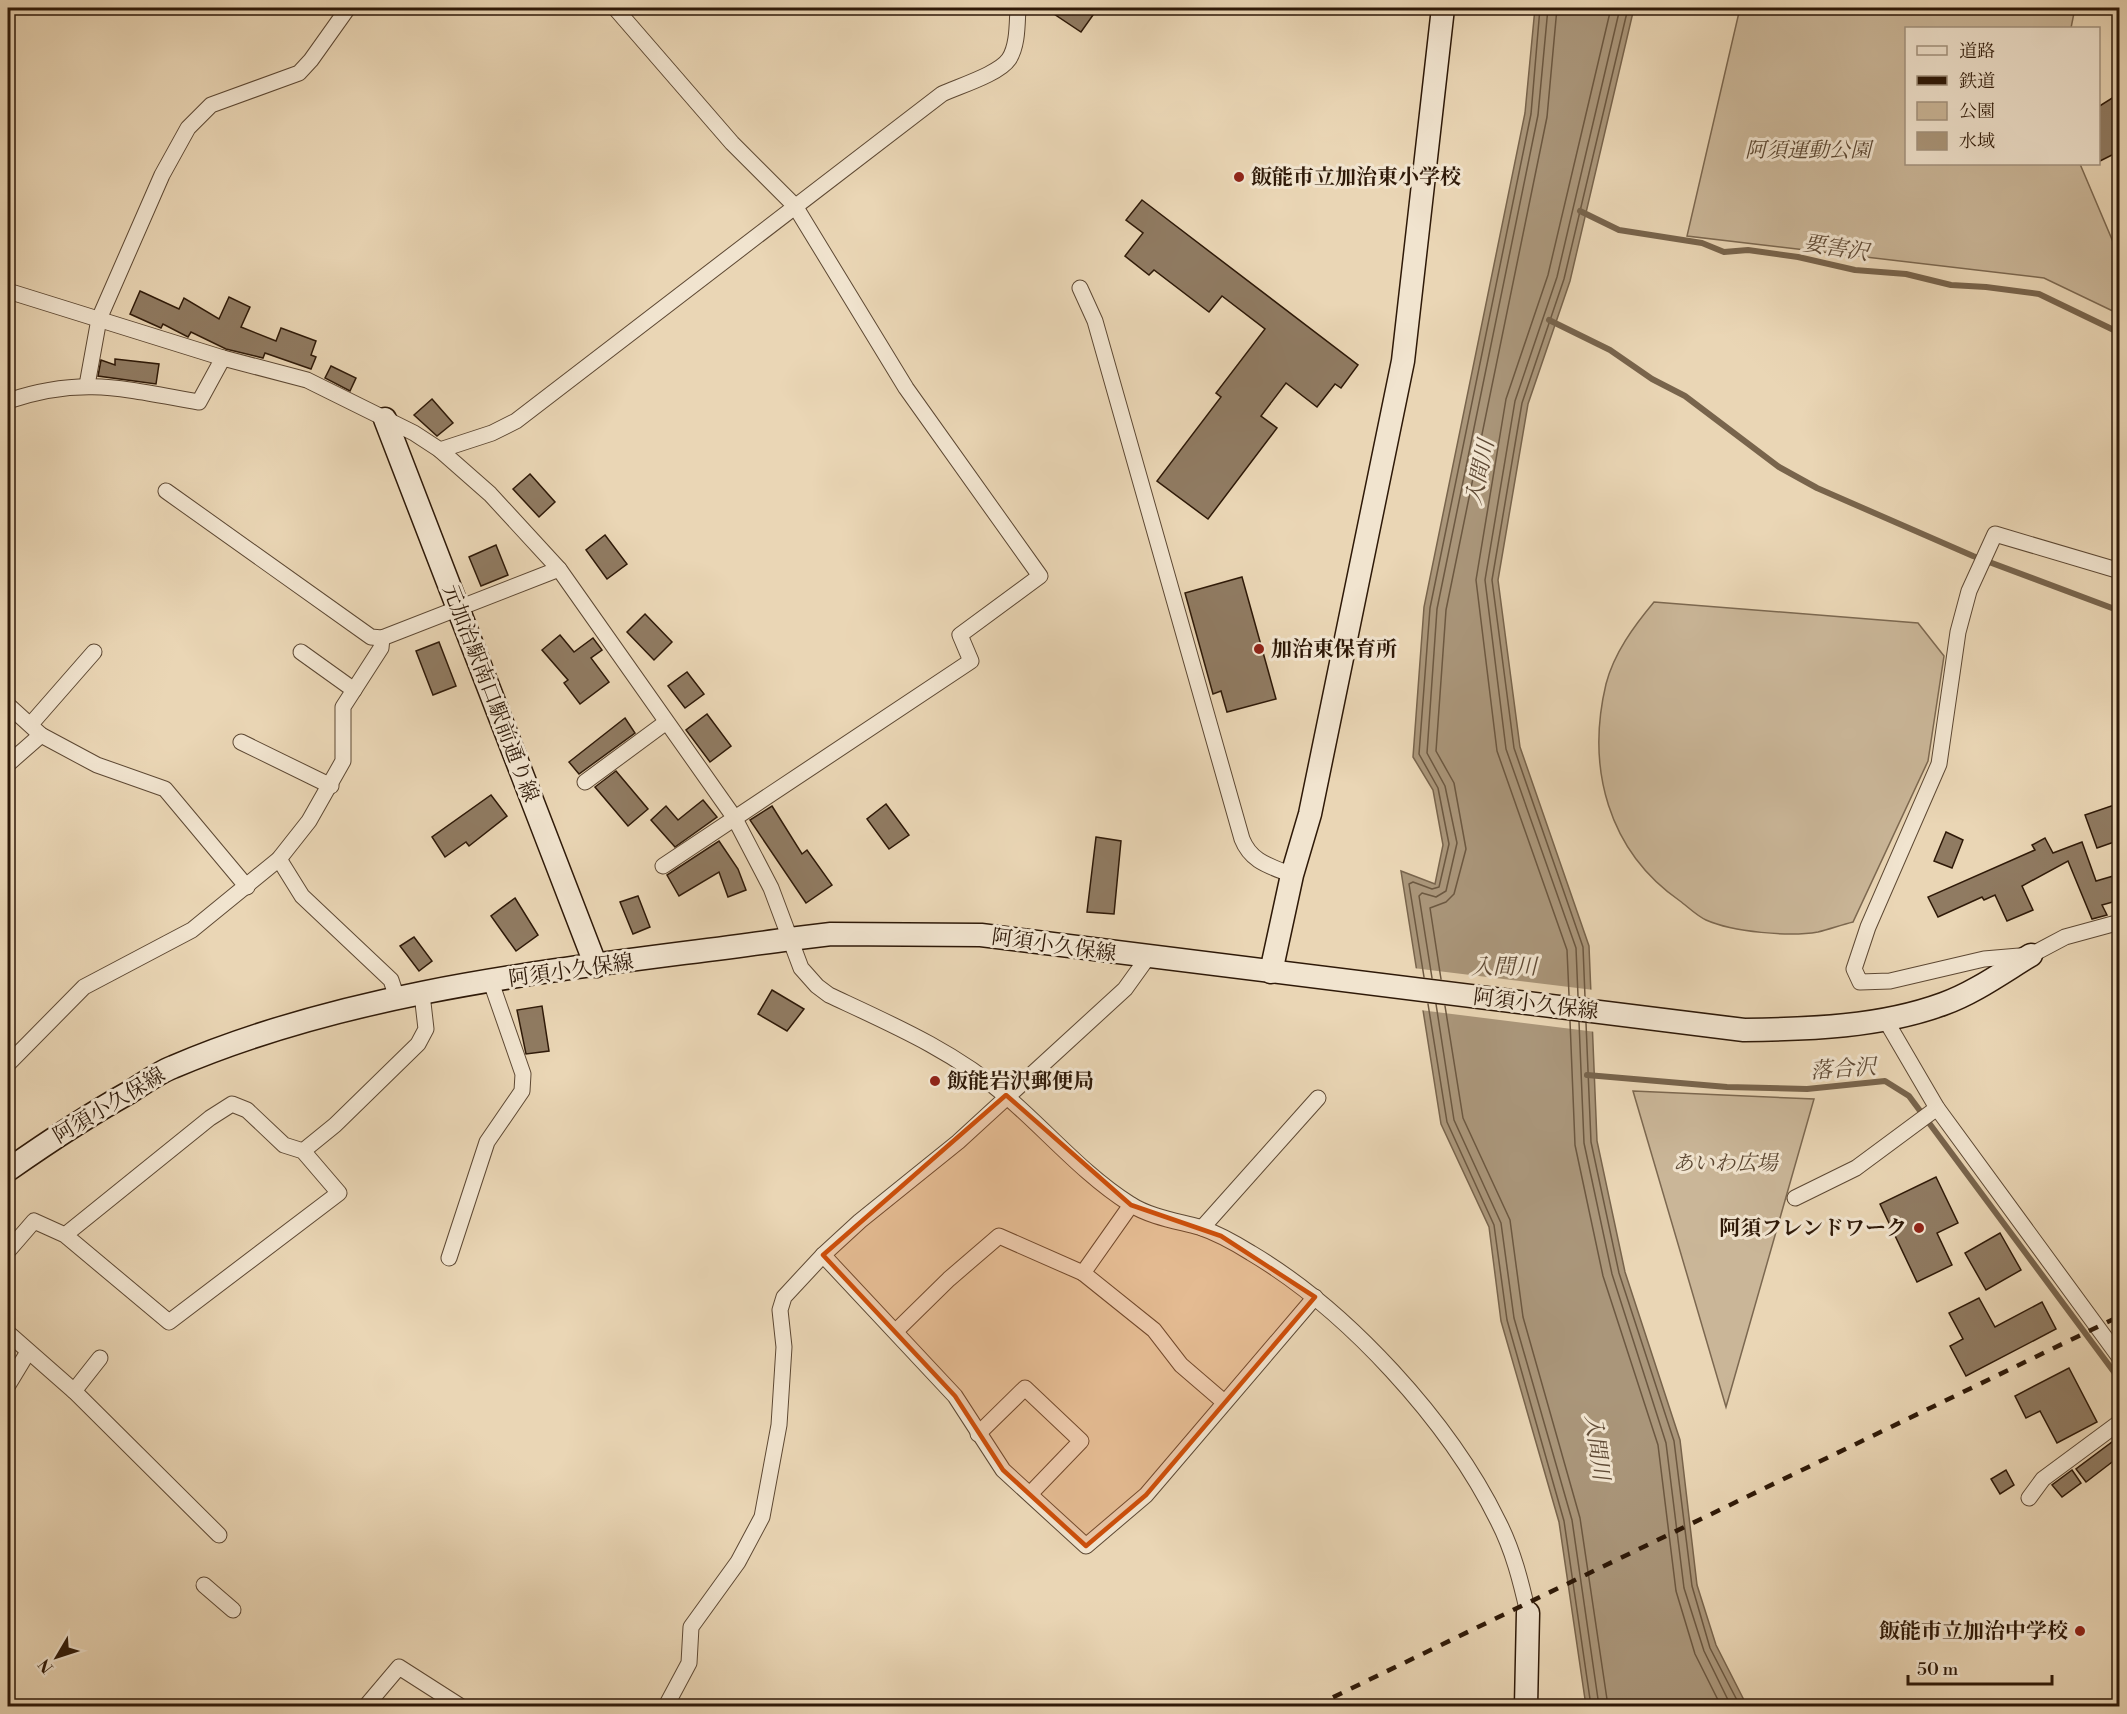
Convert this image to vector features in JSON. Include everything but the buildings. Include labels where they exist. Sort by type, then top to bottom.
[{"type":"street","points":[[87,385],[99,319],[162,175],[188,128],[211,105],[299,73],[312,60],[348,8]]},
{"type":"street","points":[[615,8],[732,143],[795,206],[906,388],[1040,576],[960,635],[971,661],[663,866]]},
{"type":"street","points":[[440,450],[492,433],[516,421],[942,94],[996,70],[1009,59],[1016,38],[1018,8]]},
{"type":"street","points":[[1271,972],[1292,874],[1310,814],[1403,361],[1443,8]]},
{"type":"street","points":[[1080,288],[1095,321],[1242,839],[1247,852],[1260,862],[1292,874]]},
{"type":"street","points":[[8,291],[223,358],[307,380],[386,419],[440,450],[490,494],[559,570],[665,723],[734,817],[771,888],[801,968],[816,986],[829,995],[952,1056],[1006,1095],[1072,1157],[1131,1205],[1202,1228],[1252,1253],[1315,1298],[1381,1361],[1444,1434],[1498,1521],[1519,1574],[1528,1613],[1526,1707]]},
{"type":"street","points":[[8,401],[40,390],[87,385],[199,402],[223,358]]},
{"type":"street","name":"元加治駅南口駅前通り線","points":[[386,419],[596,966]]},
{"type":"street","points":[[166,492],[371,637],[382,638],[559,570]]},
{"type":"street","points":[[2031,955],[1984,959],[1890,981],[1860,982],[1854,969],[1868,927],[1939,764],[1958,632],[1973,580],[1995,534],[2120,571]]},
{"type":"street","points":[[8,1064],[84,987],[192,930],[279,859],[309,821],[331,786],[343,761],[343,707],[381,648],[382,638]]},
{"type":"street","points":[[8,764],[94,652]]},
{"type":"street","points":[[301,652],[354,690]]},
{"type":"street","points":[[8,705],[36,730],[97,765],[165,789],[247,887]]},
{"type":"street","points":[[585,782],[665,723]]},
{"type":"street","points":[[241,742],[331,786]]},
{"type":"street","points":[[279,859],[302,896],[390,980],[397,998]]},
{"type":"street","name":"阿須小久保線","points":[[8,1170],[75,1123],[171,1068],[289,1024],[397,998],[491,982],[831,934],[981,935],[1744,1030],[1842,1026],[1885,1019],[1943,1004],[2065,937],[2120,922]]},
{"type":"street","points":[[666,1707],[689,1663],[691,1627],[738,1562],[762,1517],[779,1425],[784,1347],[780,1303],[823,1255],[958,1142],[1006,1095],[1125,989],[1148,957]]},
{"type":"street","points":[[448,1258],[487,1142],[522,1091],[523,1074],[491,982]]},
{"type":"street","points":[[303,1150],[335,1125],[418,1044],[426,1029],[422,994]]},
{"type":"street","points":[[1885,1019],[1935,1110],[2120,1358]]},
{"type":"street","points":[[1202,1228],[1318,1098]]},
{"type":"street","points":[[8,1251],[34,1221],[64,1235],[169,1322],[339,1193],[303,1150],[284,1145],[247,1110],[232,1104],[210,1118],[64,1235]]},
{"type":"street","points":[[1795,1198],[1856,1168],[1935,1110]]},
{"type":"street","points":[[1083,1273],[1131,1205]]},
{"type":"street","points":[[896,1331],[949,1279],[999,1236],[1083,1273],[1154,1330],[1181,1365],[1224,1402]]},
{"type":"street","points":[[823,1255],[955,1396],[978,1434],[1004,1470],[1086,1546],[1146,1496],[1315,1298]]},
{"type":"street","points":[[8,1333],[74,1391],[219,1535]]},
{"type":"street","points":[[8,1385],[28,1352]]},
{"type":"street","points":[[74,1391],[100,1358]]},
{"type":"street","points":[[978,1434],[1025,1388],[1081,1441],[1030,1494]]},
{"type":"street","points":[[2029,1498],[2043,1479],[2120,1422]]},
{"type":"street","points":[[204,1585],[233,1610]]},
{"type":"street","points":[[366,1707],[399,1667],[460,1707]]},
{"type":"highlighted area","points":[[1006,1095],[1131,1205],[1221,1236],[1315,1297],[1146,1495],[1086,1546],[1003,1470],[955,1396],[823,1255]]},
{"type":"green space","name":"阿須運動公園","points":[[1740,8],[2075,8],[2071,27],[1905,27],[1905,165],[2080,165],[2119,256],[2119,314],[2044,278],[1687,236]]},
{"type":"green space","points":[[1654,602],[1918,623],[1944,656],[1928,761],[1853,922],[1818,932],[1792,934],[1731,928],[1717,924],[1703,918],[1655,881],[1635,858],[1620,833],[1608,805],[1599,746],[1600,715],[1606,684],[1614,661],[1632,630]]},
{"type":"green space","name":"あいわ広場","points":[[1633,1091],[1814,1099],[1726,1407]]},
{"type":"water","name":"入間川","points":[[1535,8],[1634,8],[1570,281],[1528,404],[1498,580],[1520,747],[1589,946],[1597,1141],[1625,1272],[1680,1440],[1697,1585],[1716,1645],[1747,1706],[1586,1706],[1559,1522],[1501,1321],[1489,1227],[1441,1124],[1401,871],[1435,884],[1443,845],[1433,790],[1413,757],[1424,607],[1525,113]]},
{"type":"pier","points":[[1413,968],[1594,990],[1596,1032],[1420,1010]]},
{"type":"waterway","name":"要害沢","points":[[1580,211],[1619,230],[1702,243],[1724,252],[1748,250],[1798,257],[1855,270],[1906,274],[1951,285],[2039,294],[2120,333]]},
{"type":"waterway","points":[[1549,320],[1610,350],[1652,379],[1685,396],[1779,467],[1817,488],[1973,556],[2120,611]]},
{"type":"waterway","name":"落合沢","points":[[1587,1075],[1727,1087],[1807,1089],[1885,1081],[1909,1096],[2120,1380]]},
{"type":"railway","points":[[1315,1706],[2120,1316]]},
{"type":"place","name":"飯能市立加治東小学校","points":[[1239,177]]},
{"type":"place","name":"加治東保育所","points":[[1259,649]]},
{"type":"place","name":"飯能岩沢郵便局","points":[[935,1081]]},
{"type":"place","name":"阿須フレンドワーク","points":[[1919,1228]]},
{"type":"place","name":"飯能市立加治中学校","points":[[2080,1631]]}]
